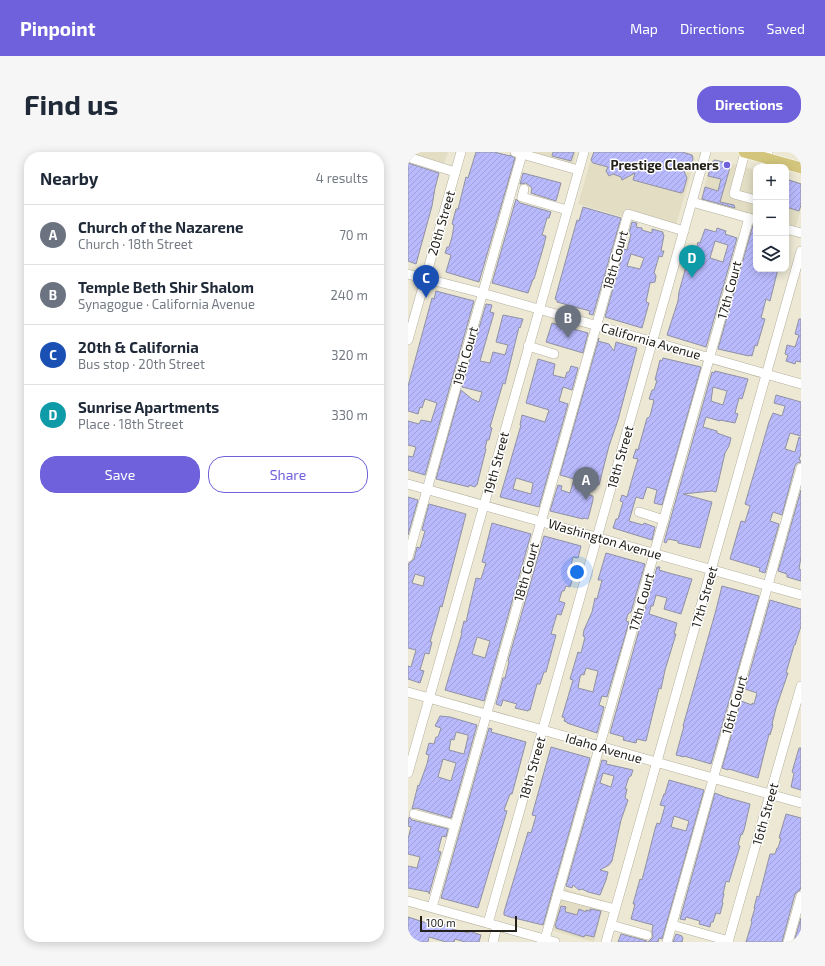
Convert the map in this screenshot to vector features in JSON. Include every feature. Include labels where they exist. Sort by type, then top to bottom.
[{"type":"main road","points":[[745,152],[801,168]]},
{"type":"street","name":"20th Street","points":[[408,340],[461,152]]},
{"type":"street","name":"19th Street","points":[[408,773],[584,152]]},
{"type":"street","name":"18th Street","points":[[488,923],[706,152]]},
{"type":"street","points":[[745,152],[734,194],[753,199]]},
{"type":"street","points":[[519,153],[542,156],[578,170]]},
{"type":"street","name":"19th Court","points":[[408,558],[482,293],[519,153]]},
{"type":"street","points":[[408,157],[456,172]]},
{"type":"street","points":[[524,189],[522,197],[567,210]]},
{"type":"street","points":[[692,202],[752,219]]},
{"type":"street","name":"18th Court","points":[[432,907],[628,214],[684,231]]},
{"type":"street","name":"17th Court","points":[[545,939],[710,358],[752,219]]},
{"type":"street","points":[[789,230],[801,233]]},
{"type":"street","name":"17th Street","points":[[606,942],[658,763],[801,251]]},
{"type":"street","name":"California Avenue","points":[[408,274],[482,293],[801,384]]},
{"type":"street","points":[[528,346],[554,354]]},
{"type":"street","name":"16th Court","points":[[667,942],[801,468]]},
{"type":"street","name":"Washington Avenue","points":[[408,484],[801,595]]},
{"type":"street","points":[[639,512],[664,520]]},
{"type":"street","name":"16th Street","points":[[728,941],[801,686]]},
{"type":"street","name":"Idaho Avenue","points":[[408,692],[801,803]]},
{"type":"street","points":[[414,814],[455,825]]},
{"type":"street","points":[[558,894],[615,909]]},
{"type":"street","points":[[788,942],[801,896]]},
{"type":"street","points":[[408,901],[555,942]]},
{"type":"street","points":[[611,925],[647,935]]},
{"type":"street","points":[[672,925],[728,941]]},
{"type":"street","points":[[493,942],[497,926]]},
{"type":"shaded area","points":[[408,152],[448,152],[444,164]]},
{"type":"shaded area","points":[[522,152],[576,152],[573,166]]},
{"type":"shaded area","points":[[593,152],[686,152],[692,154],[695,159],[676,225],[625,210],[623,217],[578,204]]},
{"type":"shaded area","points":[[715,159],[753,169],[753,217],[700,202],[712,160]]},
{"type":"shaded area","points":[[789,180],[801,183],[801,209],[795,229],[789,227]]},
{"type":"shaded area","points":[[563,888],[605,901],[594,942],[551,930]]},
{"type":"building","points":[[476,152],[494,152],[510,155],[515,158],[479,282],[446,272],[451,255],[445,253],[447,247],[449,247],[452,237],[454,225],[452,224],[456,209],[458,209],[466,177],[468,178]]},
{"type":"building","points":[[553,152],[574,152],[571,161],[552,156]]},
{"type":"building","points":[[594,152],[682,152],[692,155],[693,158],[691,166],[684,171],[687,178],[683,192],[681,193],[633,180],[635,173],[622,180],[621,177],[613,174],[609,176],[606,171],[608,167],[593,163],[591,160]]},
{"type":"building","points":[[715,160],[731,164],[720,202],[734,205],[735,208],[702,199],[705,187],[718,191],[721,179],[708,176],[712,162]]},
{"type":"building","points":[[408,163],[439,173],[432,206],[416,264],[408,261]]},
{"type":"building","points":[[523,173],[561,183],[556,201],[531,193],[532,188],[526,183],[520,184]]},
{"type":"building","points":[[789,180],[801,184],[801,205],[799,211],[789,208]]},
{"type":"building","points":[[516,199],[520,203],[551,212],[549,218],[547,218],[542,235],[546,236],[544,245],[534,279],[528,293],[492,283]]},
{"type":"building","points":[[583,207],[621,218],[593,315],[589,314],[590,311],[557,302],[555,299],[577,220],[579,221]]},
{"type":"building","points":[[632,222],[637,223],[636,227],[642,228],[642,230],[652,233],[652,229],[663,232],[664,235],[661,251],[664,251],[662,257],[659,256],[654,273],[656,276],[655,282],[650,283],[646,302],[649,303],[642,328],[605,317],[624,249],[627,250],[631,234],[629,233]],"holes":[[[631,254],[644,258],[640,269],[627,266]]]},
{"type":"building","points":[[753,225],[753,272],[777,272],[770,301],[766,299],[761,318],[765,319],[757,346],[755,345],[752,356],[718,349]]},
{"type":"building","points":[[717,228],[726,231],[725,234],[737,238],[706,347],[667,335],[678,301],[690,252],[695,254],[698,242],[700,243],[705,229],[716,232]],"holes":[[[715,241],[728,245],[723,262],[710,258]]]},
{"type":"building","points":[[436,291],[474,301],[425,475],[408,470],[408,456],[413,457],[416,447],[408,445],[408,421],[419,424],[421,420],[431,422],[437,403],[425,399],[418,414],[408,411],[408,386],[432,298],[434,299]]},
{"type":"building","points":[[486,304],[492,305],[490,312],[494,313],[480,361],[490,363],[493,352],[505,355],[508,345],[496,342],[503,315],[523,319],[520,328],[519,327],[505,384],[503,383],[490,427],[492,428],[489,440],[487,440],[477,485],[475,487],[469,485],[469,487],[436,479],[461,390],[472,399],[479,402],[482,392],[462,387]]},
{"type":"building","points":[[799,319],[801,319],[801,362],[796,361],[795,364],[786,361],[788,355],[785,354],[787,345],[795,347],[799,335],[795,334]]},
{"type":"building","points":[[552,323],[588,333],[583,353],[546,342]]},
{"type":"building","points":[[598,341],[609,344],[614,351],[616,342],[637,348],[599,485],[590,484],[587,494],[593,496],[593,500],[588,519],[583,519],[550,511],[558,485],[562,486],[561,490],[570,493],[574,479],[560,475]]},
{"type":"building","points":[[663,358],[701,367],[662,505],[654,503],[657,490],[647,487],[643,499],[636,497],[629,521],[643,525],[644,523],[655,527],[652,540],[613,528],[616,519],[618,519],[623,502],[620,501],[622,495],[627,497],[638,459],[633,458],[636,449],[638,450],[647,418],[650,416],[654,400],[649,399],[657,380],[655,380],[660,360],[662,361]]},
{"type":"building","points":[[538,359],[555,364],[553,375],[565,378],[571,366],[578,368],[572,390],[563,387],[559,401],[568,404],[539,507],[500,497],[521,425],[522,415],[545,422],[549,410],[526,403]],"holes":[[[516,478],[533,483],[531,494],[513,489]]]},
{"type":"building","points":[[715,371],[748,379],[742,399],[739,398],[735,413],[738,414],[735,423],[706,417],[703,427],[717,431],[717,433],[731,438],[725,453],[716,492],[712,491],[683,494],[712,502],[700,548],[668,539],[666,543],[664,542],[712,372],[714,373]],"holes":[[[713,387],[727,391],[723,405],[711,401]]]},
{"type":"building","points":[[776,395],[801,402],[801,436],[790,433],[785,449],[795,452],[799,437],[801,438],[801,453],[799,460],[801,462],[797,463],[795,466],[782,515],[773,512],[770,521],[779,524],[765,573],[759,571],[760,568],[730,559],[741,521],[745,522],[750,506],[745,504],[769,422],[773,413],[782,416],[785,406],[774,403]]},
{"type":"building","points":[[801,490],[801,557],[799,569],[801,570],[801,581],[787,577],[787,574],[778,571]]},
{"type":"building","points":[[408,497],[418,500],[408,535]]},
{"type":"building","points":[[429,504],[466,514],[442,607],[440,606],[430,642],[432,642],[429,654],[425,653],[420,670],[424,671],[420,683],[408,679],[408,666],[411,667],[416,650],[408,648],[408,565],[414,559],[417,547],[420,548],[425,531],[422,530]],"holes":[[[415,574],[425,577],[423,586],[412,583]]]},
{"type":"building","points":[[492,523],[531,534],[484,701],[445,690],[462,633],[464,621],[466,622],[476,578],[481,579],[486,563],[482,562]],"holes":[[[477,637],[490,641],[485,658],[472,654]]]},
{"type":"building","points":[[544,536],[581,546],[578,558],[573,557],[569,573],[574,574],[570,587],[566,586],[564,591],[562,591],[559,601],[565,603],[561,615],[557,614],[551,634],[556,635],[546,672],[544,672],[540,684],[537,684],[530,710],[528,711],[515,708],[517,704],[503,700],[501,706],[496,704],[503,678],[505,678],[508,661]]},
{"type":"building","points":[[606,553],[645,564],[631,612],[628,614],[626,621],[629,622],[607,697],[602,696],[599,705],[604,707],[597,733],[567,723],[564,721],[565,718],[562,717],[573,680],[570,679],[578,652],[581,653],[585,637],[583,636],[584,630],[592,612],[595,598],[597,599],[602,580],[598,580]],"holes":[[[586,668],[598,671],[593,692],[578,688],[580,677],[582,674],[584,675]]]},
{"type":"building","points":[[657,567],[660,567],[659,570],[692,579],[681,614],[664,609],[667,598],[656,595],[653,606],[651,606],[649,614],[677,623],[674,634],[676,634],[661,689],[659,688],[646,741],[637,739],[636,743],[623,740],[624,737],[610,733]]},
{"type":"building","points":[[722,586],[759,596],[711,764],[676,755]]},
{"type":"building","points":[[770,600],[801,609],[801,626],[786,673],[788,673],[776,708],[773,725],[770,735],[769,734],[758,778],[722,768],[741,701],[752,705],[752,703],[754,704],[757,693],[745,689]]},
{"type":"building","points":[[440,716],[450,717],[477,725],[451,818],[416,808],[412,809],[418,785],[419,786],[427,764],[429,755],[426,754],[429,743],[434,744],[441,728],[435,726]],"holes":[[[456,732],[468,735],[464,754],[449,750],[451,739],[454,740]],[[443,759],[456,763],[451,781],[438,777]]]},
{"type":"building","points":[[489,728],[492,729],[491,732],[526,742],[512,794],[510,794],[504,810],[507,811],[478,908],[441,898]]},
{"type":"building","points":[[551,747],[590,758],[543,925],[504,915],[504,912],[528,832],[531,833],[536,816],[532,815]]},
{"type":"building","points":[[799,748],[801,748],[801,790],[791,787],[794,773],[792,772]]},
{"type":"building","points":[[602,760],[607,761],[606,764],[633,770],[625,789],[627,789],[625,798],[628,800],[621,820],[612,861],[609,865],[600,870],[608,872],[600,895],[582,889],[579,890],[573,885],[572,888],[566,886]],"holes":[[[603,773],[614,776],[611,787],[600,783]]]},
{"type":"building","points":[[669,780],[704,790],[662,939],[659,938],[658,942],[648,942],[653,937],[653,925],[631,919],[635,904],[633,904],[640,879],[642,880],[655,829],[657,823],[660,824],[665,806],[660,805]],"holes":[[[674,816],[689,821],[686,831],[671,827]]]},
{"type":"building","points":[[715,793],[750,804],[744,830],[742,835],[741,834],[738,845],[740,846],[729,882],[726,881],[720,914],[716,913],[710,927],[699,924],[700,921],[686,917],[685,920],[680,919]]},
{"type":"building","points":[[786,814],[801,818],[800,890],[795,894],[782,942],[746,942],[757,896],[759,897],[770,854],[775,854],[778,848],[781,838],[779,838]]},
{"type":"building","points":[[409,817],[412,820],[448,829],[446,837],[442,836],[438,851],[441,852],[429,894],[429,892],[408,888],[408,866],[417,868],[420,857],[408,854],[408,839],[411,827],[408,826]]},
{"type":"building","points":[[561,906],[566,907],[566,912],[577,915],[579,909],[586,912],[586,910],[590,911],[590,909],[601,911],[594,937],[585,935],[584,937],[556,928],[555,926]]},
{"type":"building","points":[[408,917],[430,924],[432,921],[453,927],[452,929],[469,933],[469,931],[481,935],[479,942],[465,942],[455,939],[454,942],[446,942],[429,937],[428,942],[408,942]]},
{"type":"building","points":[[801,918],[801,942],[794,942]]},
{"type":"building","points":[[621,934],[647,941],[647,942],[618,942]]},
{"type":"building","points":[[676,934],[682,936],[682,942],[673,942]]},
{"type":"place","name":"Prestige Cleaners","points":[[727,165]]},
{"type":"place","name":"Sunrise Apartments","points":[[692,278]]},
{"type":"place","name":"20th & California","points":[[426,298]]},
{"type":"place","name":"Temple Beth Shir Shalom","points":[[568,338]]},
{"type":"place","name":"Church of the Nazarene","points":[[586,500]]}]
